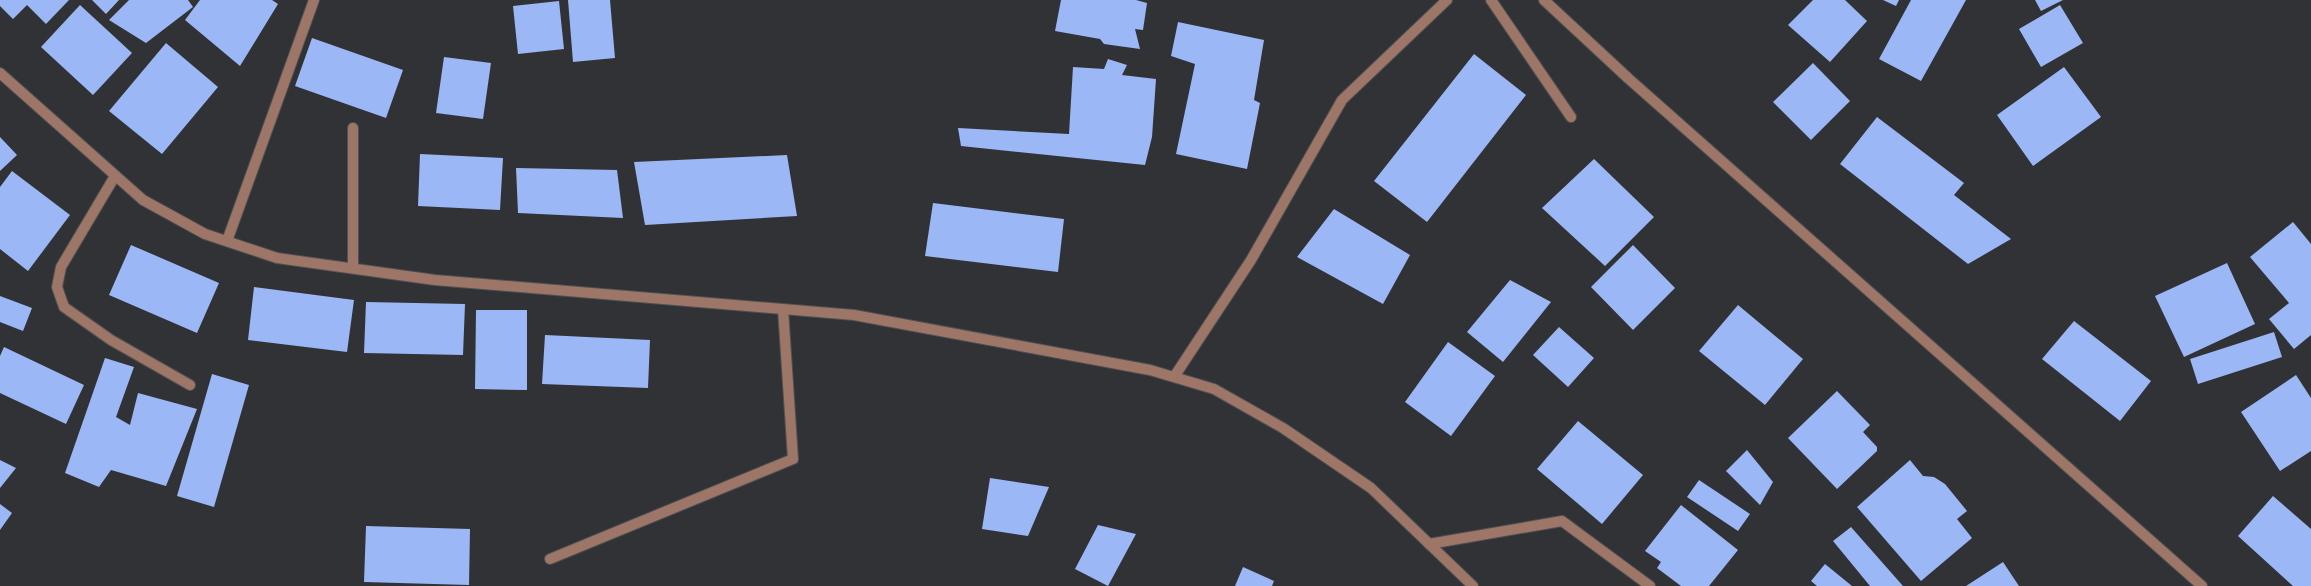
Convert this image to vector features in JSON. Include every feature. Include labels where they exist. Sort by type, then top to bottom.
[{"type":"street","points":[[227,241],[314,0]]},
{"type":"street","points":[[1174,377],[1251,260],[1342,100],[1447,0]]},
{"type":"street","points":[[1492,0],[1571,117]]},
{"type":"street","points":[[1544,0],[1629,79],[2202,586]]},
{"type":"street","points":[[0,73],[144,200],[205,234],[277,258],[436,280],[854,315],[1150,370],[1214,389],[1283,428],[1371,488],[1473,586]]},
{"type":"street","points":[[352,268],[353,128]]},
{"type":"street","points":[[115,176],[61,267],[57,287],[64,307],[111,340],[190,385]]},
{"type":"street","points":[[550,559],[793,459],[783,309]]},
{"type":"street","points":[[1430,544],[1562,521],[1650,586]]},
{"type":"building","points":[[0,0],[69,0],[46,24],[27,5],[13,19],[0,6]]},
{"type":"building","points":[[92,0],[119,0],[106,14]]},
{"type":"building","points":[[129,0],[188,0],[193,7],[146,43],[109,20]]},
{"type":"building","points":[[200,0],[272,0],[278,4],[240,66],[185,20]]},
{"type":"building","points":[[568,0],[610,0],[615,58],[573,62]]},
{"type":"building","points":[[1061,0],[1136,0],[1147,3],[1143,30],[1135,29],[1140,49],[1104,44],[1100,39],[1055,31]]},
{"type":"building","points":[[1813,0],[1845,0],[1867,21],[1830,62],[1788,25]]},
{"type":"building","points":[[1883,0],[1899,0],[1896,6]]},
{"type":"building","points":[[1911,0],[1966,0],[1921,81],[1879,59]]},
{"type":"building","points":[[2035,0],[2063,0],[2041,11]]},
{"type":"building","points":[[559,1],[564,49],[518,54],[513,6]]},
{"type":"building","points":[[80,5],[132,53],[93,95],[41,47]]},
{"type":"building","points":[[2060,5],[2083,43],[2041,67],[2019,29]]},
{"type":"building","points":[[1178,22],[1264,40],[1254,100],[1260,103],[1247,169],[1176,154],[1195,64],[1171,56]]},
{"type":"building","points":[[312,38],[403,70],[386,118],[295,86]]},
{"type":"building","points":[[166,43],[218,87],[162,154],[109,111]]},
{"type":"building","points":[[1474,54],[1526,95],[1427,222],[1374,181]]},
{"type":"building","points":[[444,57],[491,63],[483,119],[436,113]]},
{"type":"building","points":[[1108,59],[1127,65],[1122,75],[1156,79],[1152,137],[1145,165],[961,146],[958,128],[1069,134],[1073,67],[1104,69]]},
{"type":"building","points":[[1813,63],[1850,101],[1811,140],[1773,102]]},
{"type":"building","points":[[2064,67],[2101,117],[2033,166],[1997,115]]},
{"type":"building","points":[[1877,117],[1964,183],[1954,195],[2011,239],[1968,264],[1840,164]]},
{"type":"building","points":[[0,137],[17,155],[0,171]]},
{"type":"building","points":[[420,154],[503,158],[500,210],[418,206]]},
{"type":"building","points":[[787,155],[797,216],[645,225],[634,162]]},
{"type":"building","points":[[1594,159],[1654,217],[1605,266],[1542,208]]},
{"type":"building","points":[[516,168],[617,170],[623,218],[518,213]]},
{"type":"building","points":[[12,171],[70,215],[28,271],[0,249],[0,187]]},
{"type":"building","points":[[933,203],[1064,219],[1058,272],[925,256]]},
{"type":"building","points":[[1334,209],[1410,255],[1383,304],[1297,257]]},
{"type":"building","points":[[2293,222],[2311,244],[2311,335],[2294,349],[2269,319],[2289,303],[2250,257]]},
{"type":"building","points":[[131,245],[219,283],[197,333],[109,295]]},
{"type":"building","points":[[1633,245],[1675,288],[1633,330],[1591,287]]},
{"type":"building","points":[[2227,263],[2255,324],[2184,357],[2155,296]]},
{"type":"building","points":[[1510,280],[1551,302],[1503,362],[1467,332]]},
{"type":"building","points":[[254,287],[354,300],[347,352],[248,340]]},
{"type":"building","points":[[0,296],[32,308],[23,331],[0,322]]},
{"type":"building","points":[[366,302],[465,304],[463,355],[364,353]]},
{"type":"building","points":[[1738,305],[1803,359],[1765,405],[1699,351]]},
{"type":"building","points":[[476,310],[527,310],[527,390],[475,389]]},
{"type":"building","points":[[2074,321],[2151,381],[2120,421],[2042,359]]},
{"type":"building","points":[[1559,327],[1594,358],[1568,387],[1533,355]]},
{"type":"building","points":[[2274,332],[2282,357],[2198,384],[2190,359]]},
{"type":"building","points":[[545,335],[650,340],[648,388],[542,384]]},
{"type":"building","points":[[1448,342],[1495,376],[1451,436],[1405,402]]},
{"type":"building","points":[[4,347],[84,385],[66,424],[0,393],[0,356]]},
{"type":"building","points":[[105,358],[134,367],[116,417],[130,425],[138,393],[197,409],[166,486],[111,470],[99,487],[65,473]]},
{"type":"building","points":[[212,374],[249,385],[214,507],[177,496]]},
{"type":"building","points":[[2296,375],[2311,398],[2311,451],[2280,471],[2241,412]]},
{"type":"building","points":[[1837,391],[1870,425],[1863,432],[1877,447],[1877,451],[1837,489],[1788,438]]},
{"type":"building","points":[[1578,421],[1643,475],[1602,524],[1537,469]]},
{"type":"building","points":[[1747,450],[1773,482],[1760,505],[1726,471]]},
{"type":"building","points":[[0,460],[16,468],[0,488]]},
{"type":"building","points":[[1910,460],[1923,476],[1934,477],[1945,484],[1967,511],[1957,519],[1972,538],[1921,581],[1857,507]]},
{"type":"building","points":[[990,478],[1049,487],[1028,536],[982,529]]},
{"type":"building","points":[[1699,480],[1750,514],[1738,531],[1687,497]]},
{"type":"building","points":[[2273,496],[2311,529],[2311,586],[2293,586],[2238,536]]},
{"type":"building","points":[[0,504],[12,513],[0,530]]},
{"type":"building","points":[[1681,505],[1738,550],[1709,586],[1681,586],[1657,568],[1661,562],[1645,551]]},
{"type":"building","points":[[1098,525],[1136,534],[1108,586],[1075,569]]},
{"type":"building","points":[[366,526],[470,529],[469,585],[364,582]]},
{"type":"building","points":[[1851,527],[1903,586],[1870,586],[1833,541]]},
{"type":"building","points":[[2003,562],[2019,586],[1966,586]]},
{"type":"building","points":[[1825,564],[1852,586],[1817,586],[1811,581]]},
{"type":"building","points":[[1243,567],[1274,581],[1272,586],[1235,586]]}]
